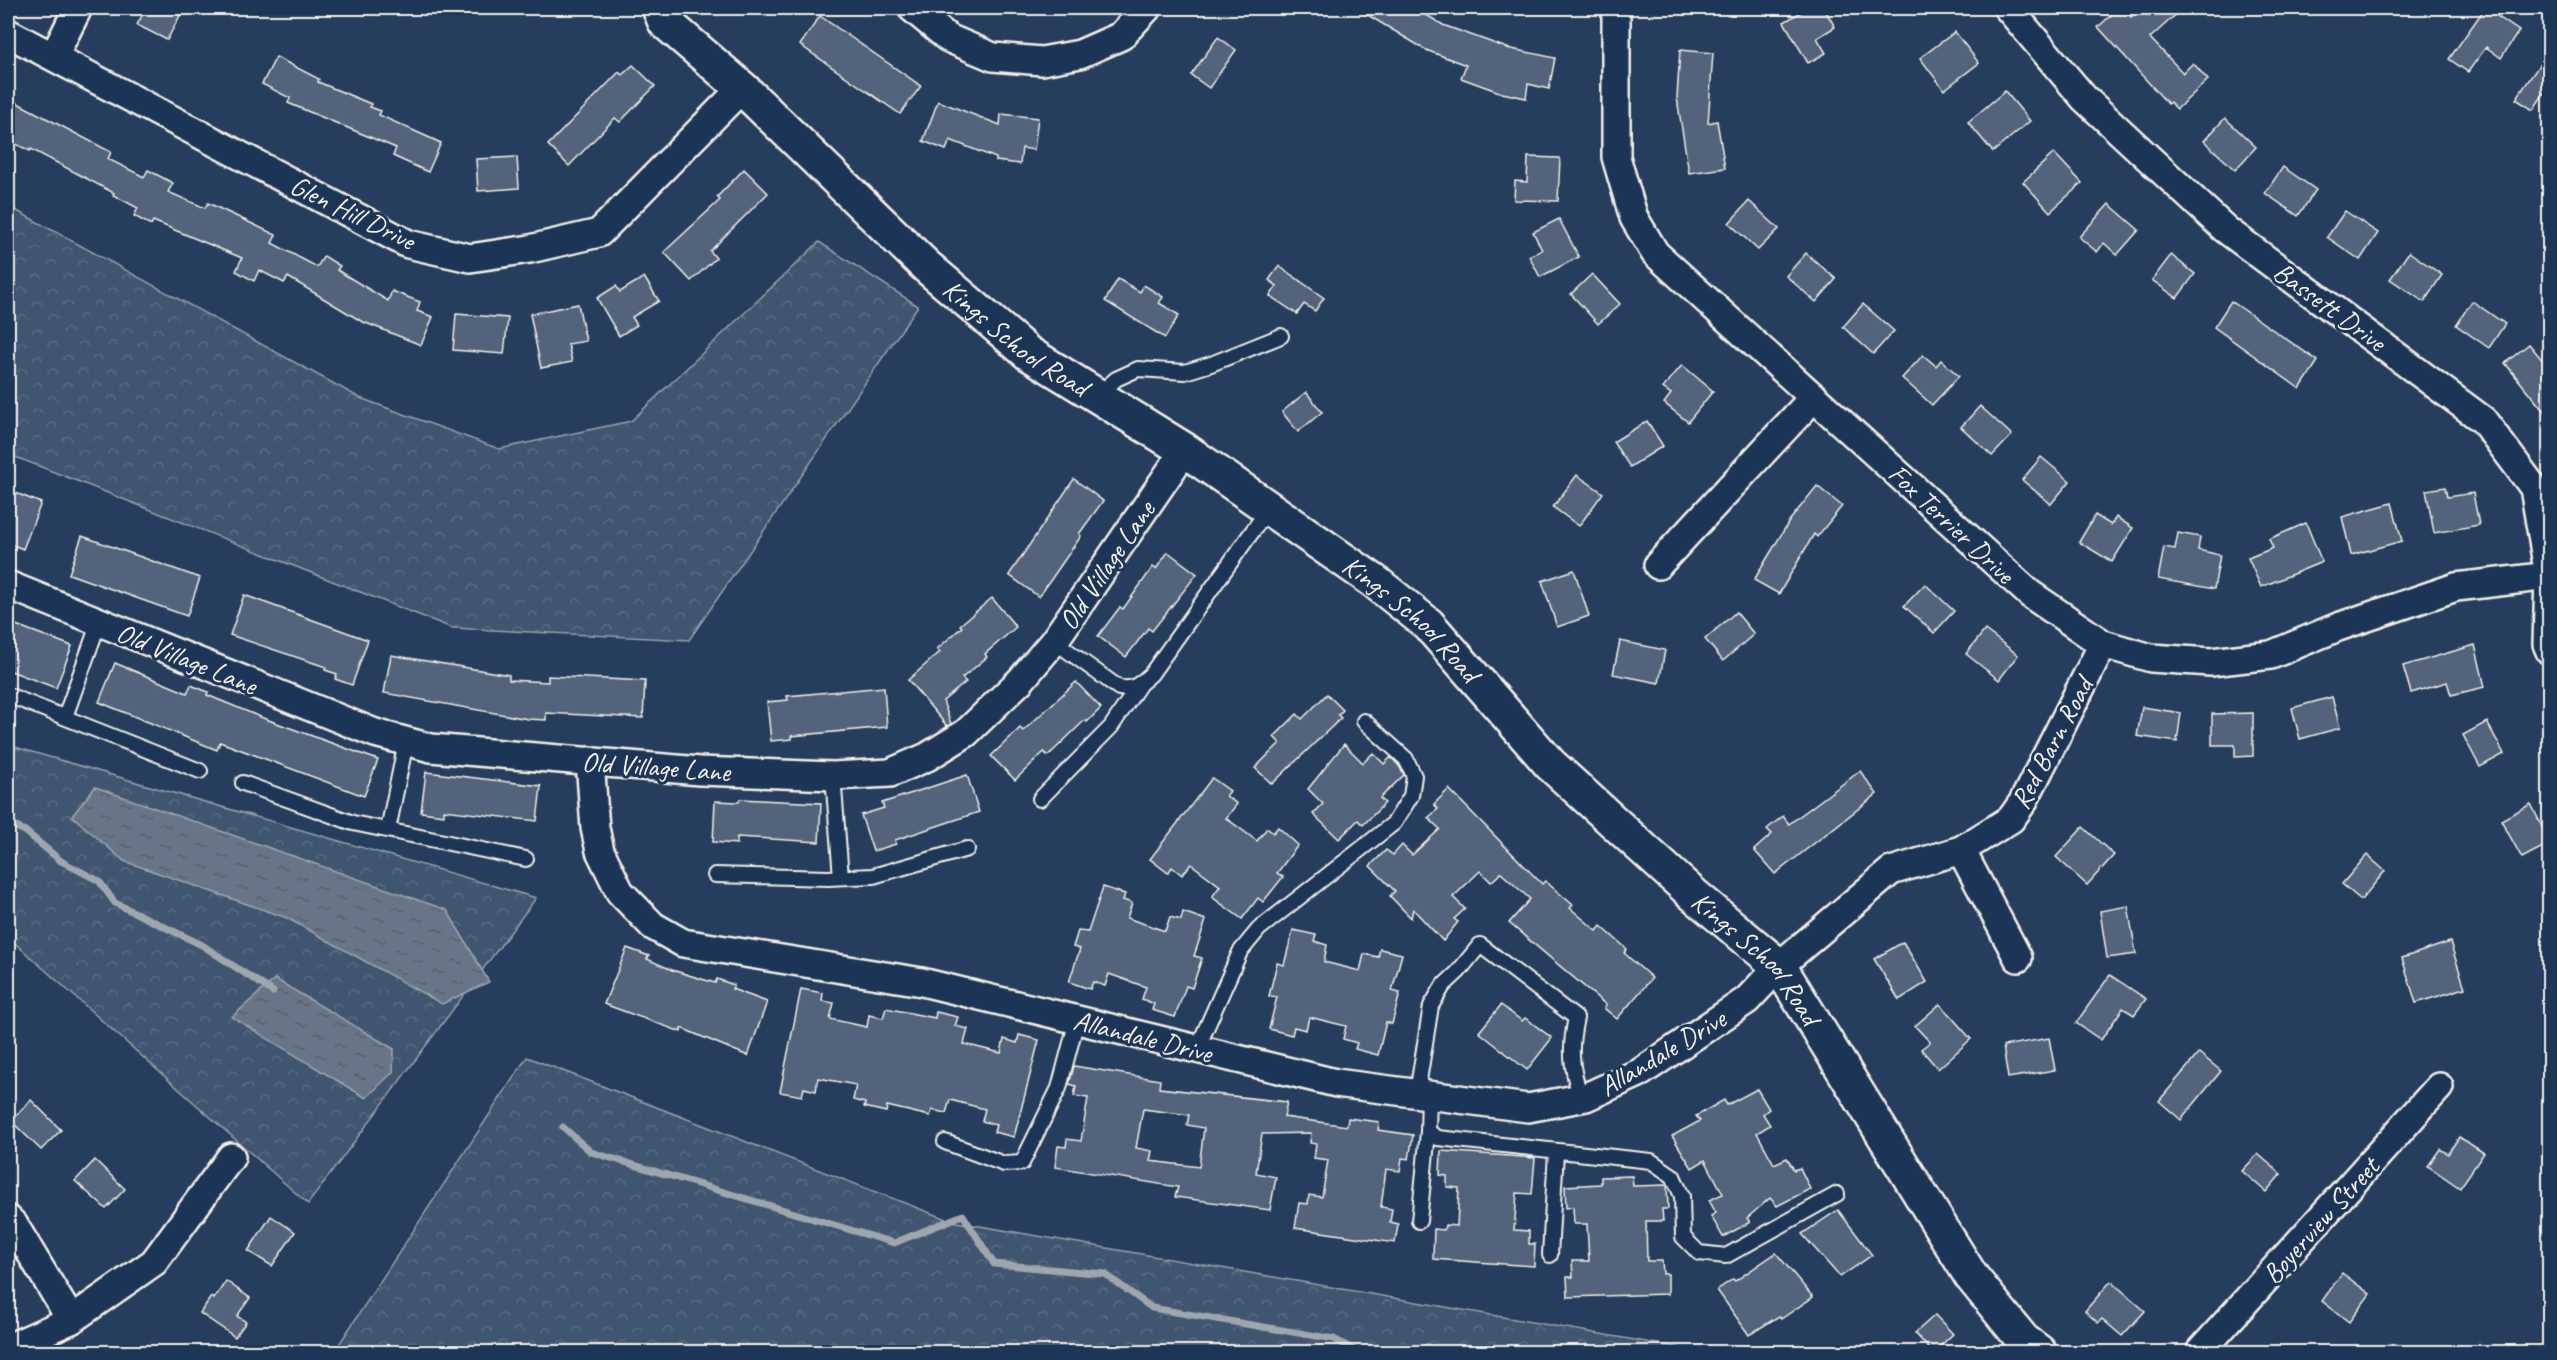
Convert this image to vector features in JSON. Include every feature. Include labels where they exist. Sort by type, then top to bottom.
[{"type":"street","points":[[54,56],[78,8]]},
{"type":"street","name":"Kings School Road","points":[[659,8],[665,22],[742,87],[934,273],[1028,353],[1185,450],[1374,581],[1428,624],[1550,764],[1694,895],[1779,966],[1971,1275],[2023,1340],[2039,1353]]},
{"type":"street","points":[[912,8],[948,38],[993,57],[1042,61],[1080,54],[1121,36],[1147,8]]},
{"type":"street","name":"Fox Terrier Drive","points":[[1616,8],[1616,157],[1634,218],[1655,254],[2030,594],[2103,644],[2151,658],[2211,662],[2271,655],[2338,627],[2456,587],[2549,576]]},
{"type":"street","name":"Bassett Drive","points":[[2008,8],[2084,98],[2225,229],[2483,420],[2534,488],[2549,576],[2547,644],[2550,651]]},
{"type":"street","name":"Glen Hill Drive","points":[[8,33],[408,244],[470,258],[530,249],[599,233],[742,87]]},
{"type":"street","points":[[1658,565],[1814,397]]},
{"type":"street","name":"Old Village Lane","points":[[8,585],[375,733],[430,748],[700,771],[833,776],[890,772],[937,751],[974,726],[1021,680],[1054,641],[1185,450]]},
{"type":"street","name":"Red Barn Road","points":[[1779,966],[1891,871],[1960,850],[2010,819],[2023,802],[2103,644]]},
{"type":"street","name":"Allandale Drive","points":[[590,761],[595,828],[600,850],[620,892],[653,926],[683,943],[922,982],[1336,1083],[1528,1108],[1581,1098],[1650,1065],[1747,1000],[1779,966]]},
{"type":"street","points":[[1960,850],[2018,958]]},
{"type":"street","name":"Boyerview Street","points":[[2200,1353],[2439,1087]]},
{"type":"street","points":[[8,1348],[71,1320],[154,1262],[231,1157]]},
{"type":"street","points":[[8,1219],[15,1226],[71,1320]]},
{"type":"lane","points":[[1097,396],[1116,379],[1138,369],[1185,372],[1281,336]]},
{"type":"lane","points":[[1040,798],[1110,727],[1139,685],[1151,674],[1269,508]]},
{"type":"lane","points":[[65,717],[99,622]]},
{"type":"lane","points":[[1054,641],[1119,688],[1128,689],[1139,685]]},
{"type":"lane","points":[[8,695],[200,771]]},
{"type":"lane","points":[[1197,1049],[1240,952],[1258,929],[1394,823],[1411,796],[1414,776],[1406,759],[1364,721]]},
{"type":"lane","points":[[388,831],[406,742]]},
{"type":"lane","points":[[833,776],[841,877]]},
{"type":"lane","points":[[243,783],[353,823],[526,859]]},
{"type":"lane","points":[[715,875],[873,876],[967,849]]},
{"type":"lane","points":[[1419,1221],[1428,1132],[1423,1094],[1431,1006],[1443,986],[1480,945],[1576,1018],[1570,1049],[1572,1071],[1581,1098]]},
{"type":"lane","points":[[945,1142],[1004,1164],[1022,1163],[1059,1088],[1077,1020]]},
{"type":"lane","points":[[1428,1132],[1438,1138],[1651,1161],[1673,1176],[1682,1196],[1683,1237],[1699,1253],[1726,1256],[1837,1194]]},
{"type":"lane","points":[[1550,1255],[1556,1152]]},
{"type":"green space","points":[[8,206],[360,398],[499,449],[631,421],[819,242],[918,306],[689,640],[452,628],[8,454]]},
{"type":"green space","points":[[8,745],[536,898],[308,1204],[8,937]]},
{"type":"green space","points":[[527,1057],[951,1221],[1704,1352],[334,1352]]},
{"type":"water","points":[[95,787],[447,910],[489,982],[442,1004],[287,918],[124,861],[72,816]]},
{"type":"water","points":[[275,979],[394,1049],[393,1072],[366,1098],[232,1017]]},
{"type":"building","points":[[146,8],[184,8],[167,40],[137,25]]},
{"type":"building","points":[[1356,8],[1415,8],[1443,25],[1507,48],[1555,58],[1549,89],[1528,84],[1526,98],[1502,93],[1461,78],[1466,65],[1426,50]]},
{"type":"building","points":[[1808,8],[1824,8],[1835,27],[1817,38],[1826,53],[1808,63],[1784,22]]},
{"type":"building","points":[[2119,8],[2131,17],[2141,8],[2183,8],[2150,38],[2183,73],[2193,63],[2208,80],[2177,109],[2170,102],[2168,104],[2098,27]]},
{"type":"building","points":[[2485,8],[2519,31],[2501,58],[2486,47],[2468,72],[2449,59]]},
{"type":"building","points":[[820,16],[921,86],[900,114],[800,45]]},
{"type":"building","points":[[1955,32],[1979,63],[1944,90],[1920,58]]},
{"type":"building","points":[[1218,37],[1236,50],[1209,88],[1191,75]]},
{"type":"building","points":[[2550,49],[2550,84],[2533,110],[2516,99]]},
{"type":"building","points":[[1680,50],[1713,53],[1708,123],[1717,121],[1725,168],[1689,173],[1677,98]]},
{"type":"building","points":[[276,57],[319,79],[318,82],[371,104],[370,107],[381,111],[379,115],[441,143],[428,172],[393,156],[396,148],[288,103],[290,98],[262,84]]},
{"type":"building","points":[[633,65],[655,86],[620,122],[615,118],[569,166],[548,145],[619,72],[622,75]]},
{"type":"building","points":[[2005,91],[2030,121],[1993,152],[1968,122]]},
{"type":"building","points":[[8,98],[111,152],[108,159],[144,177],[148,170],[173,183],[168,192],[205,208],[208,203],[276,235],[272,243],[317,267],[324,256],[340,266],[337,270],[388,301],[392,291],[420,302],[417,311],[433,317],[421,345],[361,321],[288,277],[284,283],[259,270],[254,281],[236,271],[242,258],[153,221],[151,225],[134,216],[138,208],[113,195],[114,193],[31,149],[30,151],[8,140]]},
{"type":"building","points":[[938,101],[1000,125],[1001,114],[1038,118],[1034,150],[1022,148],[1020,164],[996,161],[996,158],[950,140],[946,150],[923,141]]},
{"type":"building","points":[[2225,118],[2256,147],[2235,170],[2204,141]]},
{"type":"building","points":[[2054,153],[2082,183],[2050,212],[2023,182]]},
{"type":"building","points":[[517,157],[519,188],[478,191],[476,159]]},
{"type":"building","points":[[1528,157],[1560,158],[1558,201],[1514,200],[1515,181],[1527,182]]},
{"type":"building","points":[[2283,167],[2316,190],[2298,216],[2265,193]]},
{"type":"building","points":[[744,169],[768,193],[710,251],[716,258],[691,281],[664,252],[720,200],[717,197]]},
{"type":"building","points":[[1749,201],[1779,229],[1758,250],[1729,223]]},
{"type":"building","points":[[2109,204],[2139,230],[2117,255],[2104,243],[2097,252],[2079,237]]},
{"type":"building","points":[[2345,211],[2378,233],[2360,260],[2327,237]]},
{"type":"building","points":[[1559,219],[1579,257],[1540,277],[1529,256],[1542,250],[1533,232]]},
{"type":"building","points":[[2409,252],[2442,275],[2424,302],[2390,279]]},
{"type":"building","points":[[1806,253],[1836,279],[1816,302],[1786,276]]},
{"type":"building","points":[[2171,255],[2195,274],[2177,298],[2152,280]]},
{"type":"building","points":[[1279,266],[1324,298],[1315,311],[1304,304],[1297,314],[1270,296],[1277,286],[1269,280]]},
{"type":"building","points":[[1592,274],[1620,304],[1598,324],[1571,294]]},
{"type":"building","points":[[644,277],[659,301],[632,317],[637,325],[619,336],[597,298],[616,286],[620,292]]},
{"type":"building","points":[[1118,279],[1140,292],[1144,285],[1163,297],[1159,303],[1179,315],[1165,338],[1105,301]]},
{"type":"building","points":[[2231,301],[2318,361],[2300,389],[2214,327]]},
{"type":"building","points":[[2472,301],[2505,324],[2489,348],[2456,325]]},
{"type":"building","points":[[578,304],[586,341],[568,344],[572,362],[541,368],[530,314]]},
{"type":"building","points":[[1863,304],[1894,331],[1873,354],[1843,327]]},
{"type":"building","points":[[456,314],[508,318],[504,354],[453,350]]},
{"type":"building","points":[[2529,344],[2550,369],[2550,419],[2505,363]]},
{"type":"building","points":[[1923,355],[1936,366],[1941,360],[1959,376],[1932,405],[1902,378]]},
{"type":"building","points":[[1682,365],[1713,391],[1688,422],[1664,403],[1671,394],[1663,388]]},
{"type":"building","points":[[1306,392],[1322,412],[1298,432],[1282,412]]},
{"type":"building","points":[[1980,406],[2012,435],[1992,456],[1961,427]]},
{"type":"building","points":[[1647,421],[1663,446],[1630,467],[1613,442]]},
{"type":"building","points":[[2041,457],[2070,481],[2051,504],[2022,480]]},
{"type":"building","points":[[1577,475],[1603,493],[1579,526],[1553,507]]},
{"type":"building","points":[[1074,479],[1103,501],[1039,597],[1009,575]]},
{"type":"building","points":[[1817,486],[1842,506],[1817,537],[1814,534],[1779,594],[1754,580],[1790,520]]},
{"type":"building","points":[[2445,487],[2447,497],[2473,493],[2479,525],[2434,533],[2426,490]]},
{"type":"building","points":[[8,490],[41,503],[23,549],[8,543]]},
{"type":"building","points":[[2392,503],[2402,541],[2351,555],[2342,517]]},
{"type":"building","points":[[2095,515],[2111,525],[2116,517],[2133,528],[2112,562],[2079,542]]},
{"type":"building","points":[[2306,523],[2322,562],[2261,587],[2248,558],[2273,548],[2269,539]]},
{"type":"building","points":[[2178,533],[2200,537],[2198,550],[2220,555],[2214,589],[2158,579],[2164,547],[2175,549]]},
{"type":"building","points":[[82,536],[200,578],[187,616],[69,574]]},
{"type":"building","points":[[1168,552],[1197,574],[1152,631],[1148,628],[1126,657],[1098,636],[1120,607],[1123,609],[1153,567],[1156,569]]},
{"type":"building","points":[[1574,570],[1589,616],[1557,627],[1542,581]]},
{"type":"building","points":[[1925,584],[1954,611],[1934,633],[1904,606]]},
{"type":"building","points":[[244,595],[368,640],[352,685],[335,679],[337,674],[325,670],[326,667],[230,635]]},
{"type":"building","points":[[992,598],[1016,627],[985,654],[987,657],[962,678],[966,682],[943,701],[951,724],[947,726],[908,680],[940,652],[937,649],[962,627],[960,625]]},
{"type":"building","points":[[1736,612],[1754,634],[1723,661],[1705,639]]},
{"type":"building","points":[[8,622],[72,646],[56,688],[8,670]]},
{"type":"building","points":[[1985,630],[2018,655],[1999,680],[1966,654]]},
{"type":"building","points":[[1620,641],[1665,650],[1659,683],[1613,674]]},
{"type":"building","points":[[2475,645],[2485,687],[2451,695],[2447,682],[2411,693],[2403,666]]},
{"type":"building","points":[[391,655],[509,675],[509,680],[548,682],[548,676],[645,681],[643,718],[546,713],[546,720],[528,719],[384,693]]},
{"type":"building","points":[[115,663],[187,693],[191,685],[208,692],[207,695],[263,718],[378,760],[364,796],[220,742],[217,750],[99,702]]},
{"type":"building","points":[[1076,682],[1101,708],[1087,722],[1085,720],[1048,756],[1044,752],[1015,780],[991,756],[1020,728],[1023,731]]},
{"type":"building","points":[[884,687],[887,727],[791,736],[792,739],[771,741],[767,702],[788,700],[787,696]]},
{"type":"building","points":[[1327,694],[1343,710],[1338,715],[1341,718],[1272,784],[1255,768],[1280,743],[1274,737],[1297,714],[1302,719]]},
{"type":"building","points":[[2332,697],[2340,728],[2300,739],[2292,708]]},
{"type":"building","points":[[2142,707],[2181,713],[2177,742],[2137,736]]},
{"type":"building","points":[[2253,713],[2253,756],[2235,757],[2235,745],[2212,745],[2212,714]]},
{"type":"building","points":[[2487,722],[2504,754],[2480,767],[2463,735]]},
{"type":"building","points":[[1344,744],[1363,763],[1373,753],[1384,764],[1391,757],[1404,775],[1380,798],[1385,803],[1363,825],[1358,820],[1339,839],[1313,814],[1323,804],[1308,789]]},
{"type":"building","points":[[1860,771],[1877,794],[1775,874],[1754,850],[1772,834],[1767,829],[1783,816],[1789,824]]},
{"type":"building","points":[[426,772],[541,786],[537,821],[444,810],[444,815],[421,812]]},
{"type":"building","points":[[967,775],[979,812],[895,840],[896,844],[873,851],[861,815],[884,808],[882,803]]},
{"type":"building","points":[[1212,778],[1230,791],[1226,796],[1237,804],[1226,818],[1257,841],[1267,828],[1273,833],[1278,827],[1298,845],[1277,873],[1283,877],[1263,902],[1258,898],[1242,919],[1212,897],[1220,886],[1191,864],[1182,875],[1172,867],[1168,873],[1150,859]]},
{"type":"building","points":[[1449,789],[1542,884],[1545,881],[1573,905],[1570,908],[1597,931],[1601,926],[1627,949],[1624,953],[1652,978],[1617,1019],[1604,1008],[1606,1005],[1509,923],[1530,899],[1501,873],[1491,882],[1480,871],[1453,897],[1465,909],[1454,919],[1458,922],[1443,941],[1413,909],[1411,918],[1390,896],[1395,891],[1370,866],[1386,850],[1393,855],[1402,845],[1412,855],[1440,829],[1428,818],[1438,809],[1434,804]]},
{"type":"building","points":[[740,799],[821,803],[819,842],[737,837],[737,844],[713,842],[715,801],[739,802]]},
{"type":"building","points":[[2531,804],[2550,843],[2522,858],[2501,820]]},
{"type":"building","points":[[2083,827],[2114,855],[2087,885],[2056,857]]},
{"type":"building","points":[[2367,855],[2385,871],[2361,900],[2342,884]]},
{"type":"building","points":[[1103,887],[1125,894],[1123,900],[1132,903],[1127,918],[1165,931],[1170,917],[1181,920],[1183,912],[1206,920],[1194,956],[1202,958],[1192,988],[1186,986],[1175,1017],[1152,1010],[1154,1004],[1142,999],[1146,987],[1109,974],[1105,986],[1093,982],[1090,989],[1069,982],[1080,949],[1073,947],[1078,931],[1088,932]]},
{"type":"building","points":[[2128,906],[2136,954],[2107,958],[2100,911]]},
{"type":"building","points":[[1293,930],[1316,935],[1314,941],[1327,945],[1324,962],[1360,971],[1364,954],[1378,957],[1380,949],[1402,954],[1392,991],[1400,993],[1392,1024],[1386,1022],[1378,1055],[1355,1049],[1357,1043],[1343,1039],[1346,1026],[1309,1017],[1306,1030],[1294,1027],[1292,1035],[1269,1029],[1277,997],[1269,996],[1277,963],[1284,965]]},
{"type":"building","points":[[1903,942],[1927,982],[1899,1000],[1874,959]]},
{"type":"building","points":[[2450,942],[2465,988],[2416,1003],[2402,958]]},
{"type":"building","points":[[627,948],[649,956],[647,959],[672,970],[715,983],[717,979],[734,985],[732,989],[767,1002],[748,1056],[681,1028],[681,1032],[604,1004]]},
{"type":"building","points":[[2110,975],[2146,999],[2134,1015],[2123,1008],[2101,1040],[2076,1023]]},
{"type":"building","points":[[801,989],[823,993],[822,1001],[834,1003],[830,1019],[867,1027],[869,1015],[883,1018],[886,1008],[935,1018],[936,1012],[958,1017],[955,1026],[968,1029],[964,1044],[1001,1053],[1004,1039],[1017,1043],[1019,1035],[1039,1040],[1014,1137],[994,1132],[996,1125],[982,1121],[985,1109],[950,1100],[946,1113],[932,1110],[930,1116],[887,1106],[886,1112],[864,1107],[865,1103],[853,1100],[856,1085],[818,1078],[816,1091],[804,1088],[802,1096],[780,1092]]},
{"type":"building","points":[[1940,1004],[1971,1039],[1938,1069],[1921,1049],[1930,1042],[1915,1026]]},
{"type":"building","points":[[1501,1005],[1522,1021],[1525,1018],[1552,1038],[1527,1070],[1479,1032]]},
{"type":"building","points":[[2049,1038],[2055,1070],[2008,1078],[2003,1046]]},
{"type":"building","points":[[2199,1053],[2221,1071],[2181,1120],[2159,1101]]},
{"type":"building","points":[[1074,1066],[1160,1080],[1159,1088],[1287,1102],[1284,1117],[1347,1126],[1348,1118],[1379,1122],[1378,1130],[1413,1135],[1409,1159],[1402,1158],[1400,1171],[1386,1169],[1381,1207],[1392,1209],[1390,1222],[1398,1224],[1395,1243],[1295,1228],[1299,1203],[1308,1204],[1309,1195],[1322,1197],[1328,1160],[1314,1158],[1316,1144],[1310,1143],[1311,1133],[1262,1134],[1256,1173],[1276,1177],[1270,1210],[1175,1197],[1178,1187],[1055,1167],[1058,1146],[1066,1147],[1067,1139],[1081,1141],[1088,1098],[1074,1096],[1076,1086],[1069,1084]],"holes":[[[1143,1109],[1189,1115],[1187,1125],[1204,1128],[1199,1167],[1150,1161],[1152,1151],[1136,1148]]]},
{"type":"building","points":[[1757,1089],[1769,1109],[1763,1114],[1770,1125],[1757,1133],[1774,1164],[1787,1158],[1794,1170],[1800,1168],[1810,1189],[1777,1206],[1770,1198],[1747,1218],[1750,1222],[1723,1237],[1711,1216],[1716,1213],[1709,1200],[1723,1194],[1705,1160],[1692,1168],[1672,1136],[1700,1121],[1696,1116],[1724,1100],[1727,1105]]},
{"type":"building","points":[[31,1100],[61,1130],[41,1150],[11,1121]]},
{"type":"building","points":[[2459,1137],[2484,1153],[2460,1188],[2428,1166],[2440,1149],[2448,1154]]},
{"type":"building","points":[[1441,1151],[1535,1158],[1532,1194],[1517,1193],[1514,1230],[1529,1231],[1529,1244],[1535,1244],[1534,1266],[1433,1259],[1434,1229],[1444,1230],[1445,1225],[1457,1226],[1459,1188],[1447,1187],[1447,1176],[1440,1175]]},
{"type":"building","points":[[2258,1154],[2281,1174],[2266,1192],[2242,1171]]},
{"type":"building","points":[[95,1160],[125,1189],[106,1209],[75,1181]]},
{"type":"building","points":[[1632,1176],[1633,1186],[1667,1185],[1668,1209],[1662,1209],[1663,1221],[1646,1221],[1647,1261],[1662,1261],[1663,1274],[1668,1274],[1668,1294],[1568,1297],[1567,1277],[1573,1277],[1572,1261],[1589,1261],[1587,1224],[1574,1224],[1573,1207],[1566,1208],[1565,1186],[1601,1184],[1601,1177]]},
{"type":"building","points":[[1838,1210],[1872,1255],[1840,1277],[1802,1234]]},
{"type":"building","points":[[271,1216],[295,1232],[272,1266],[248,1251]]},
{"type":"building","points":[[1776,1253],[1813,1297],[1781,1319],[1779,1316],[1749,1335],[1717,1290],[1733,1279],[1735,1281]]},
{"type":"building","points":[[2342,1273],[2370,1294],[2349,1322],[2322,1301]]},
{"type":"building","points":[[226,1281],[250,1298],[237,1316],[246,1322],[235,1337],[200,1313],[211,1297],[214,1299]]},
{"type":"building","points":[[2111,1281],[2145,1311],[2122,1336],[2102,1319],[2098,1323],[2085,1311]]},
{"type":"building","points":[[1935,1315],[1953,1334],[1933,1353],[1915,1333]]},
{"type":"waterway","points":[[8,823],[25,831],[61,861],[99,881],[115,903],[202,945],[273,992]]},
{"type":"waterway","points":[[563,1127],[591,1152],[894,1243],[963,1215],[994,1264],[1105,1274],[1152,1308],[1334,1339],[1358,1352]]},
{"type":"waterway","points":[[1423,1352],[1427,1347],[1433,1352]]}]
